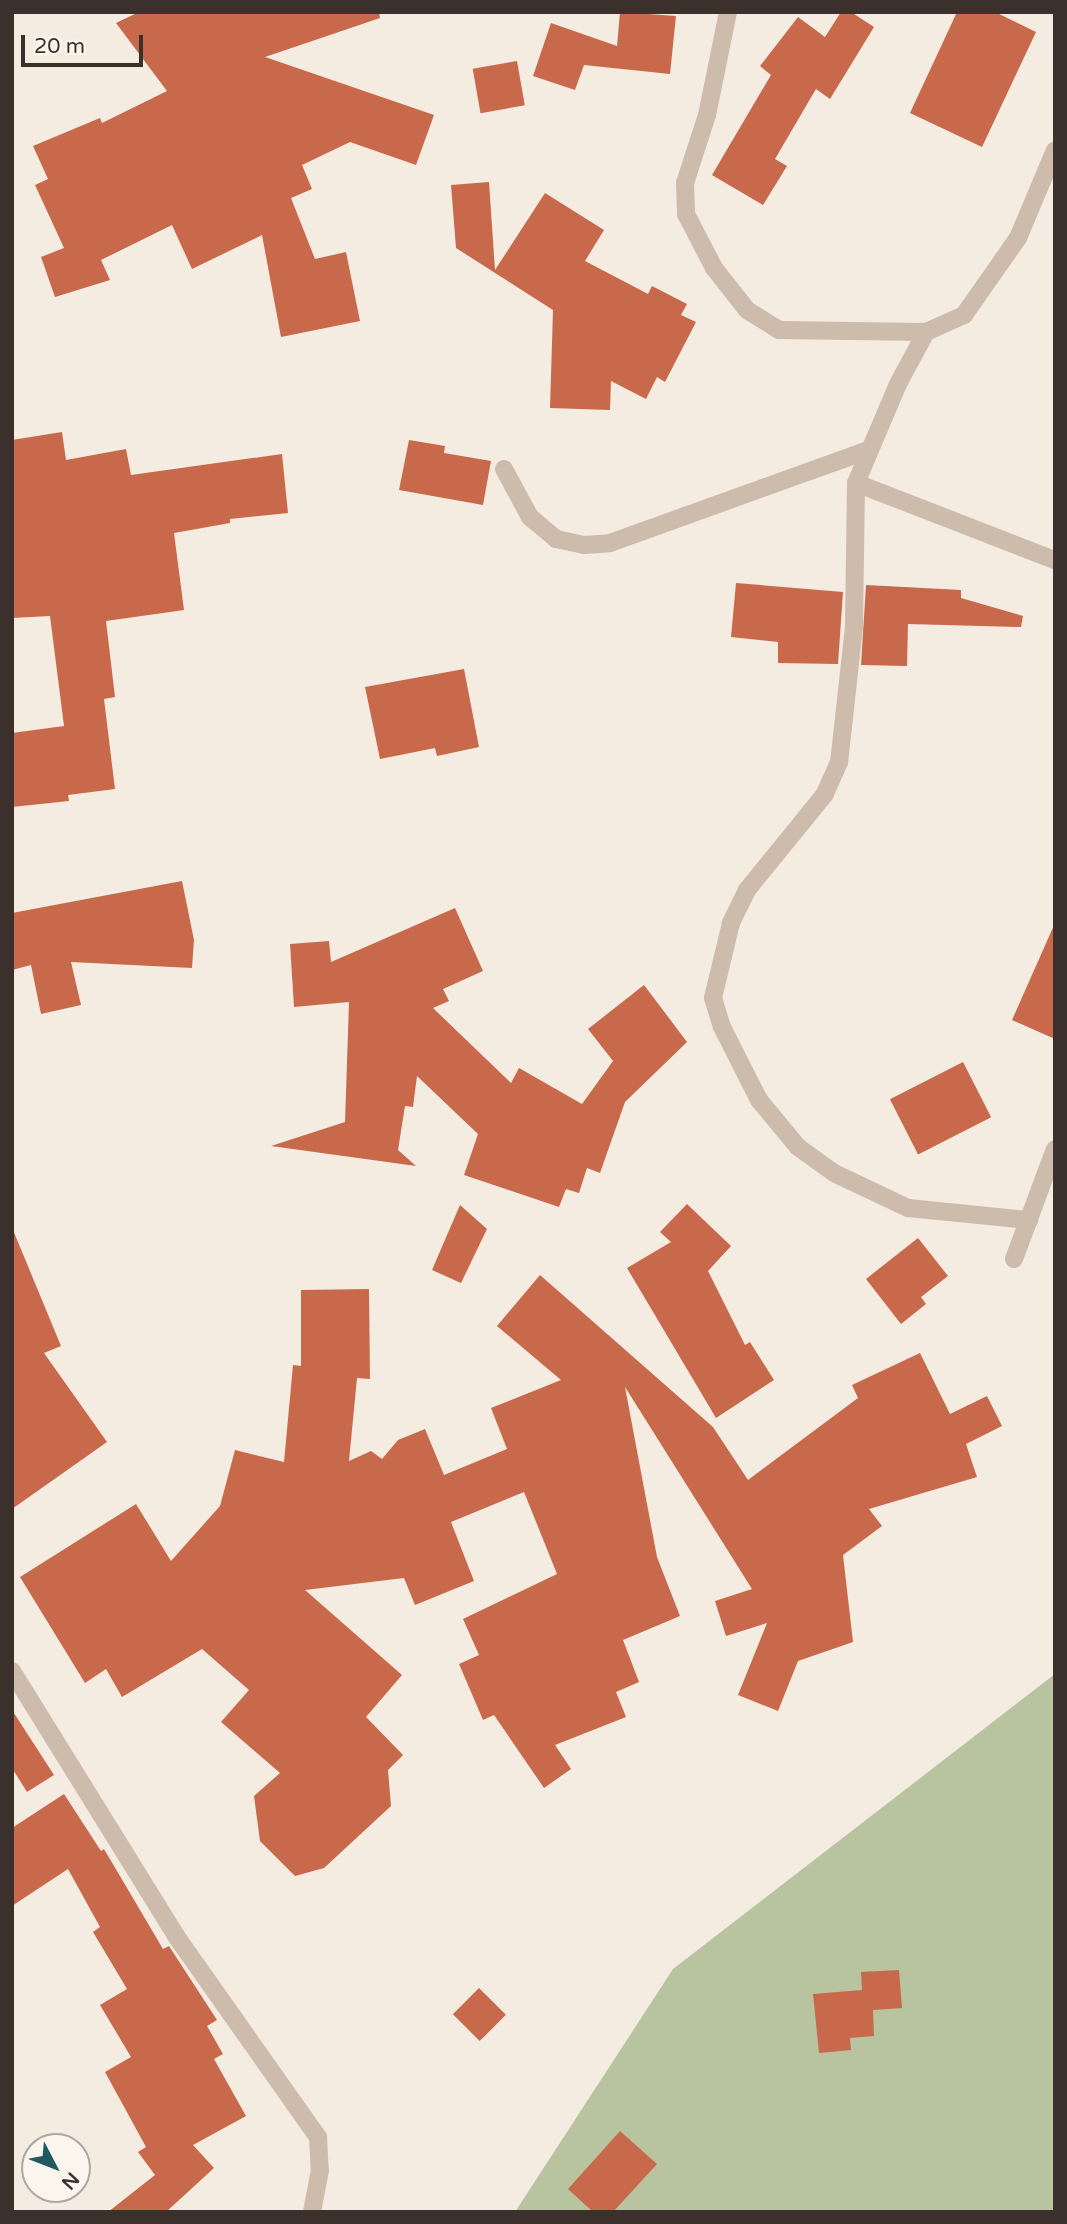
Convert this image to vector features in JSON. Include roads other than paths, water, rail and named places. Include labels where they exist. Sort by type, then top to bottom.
[{"type":"street","points":[[728,12],[707,115],[685,183],[686,214],[714,268],[747,310],[779,330],[926,332],[964,314],[984,292],[1018,238],[1055,150]]},
{"type":"street","points":[[926,332],[868,450],[856,483],[854,627],[839,762],[825,794],[747,890],[731,923],[713,998],[722,1027],[759,1101],[798,1147],[834,1173],[908,1208],[1029,1220]]},
{"type":"street","points":[[504,470],[530,517],[556,538],[584,545],[610,543],[642,534],[868,450]]},
{"type":"street","points":[[856,483],[1055,560]]},
{"type":"street","points":[[1014,1259],[1055,1149]]},
{"type":"street","points":[[12,1671],[176,1936],[318,2137],[320,2170],[312,2212]]}]
